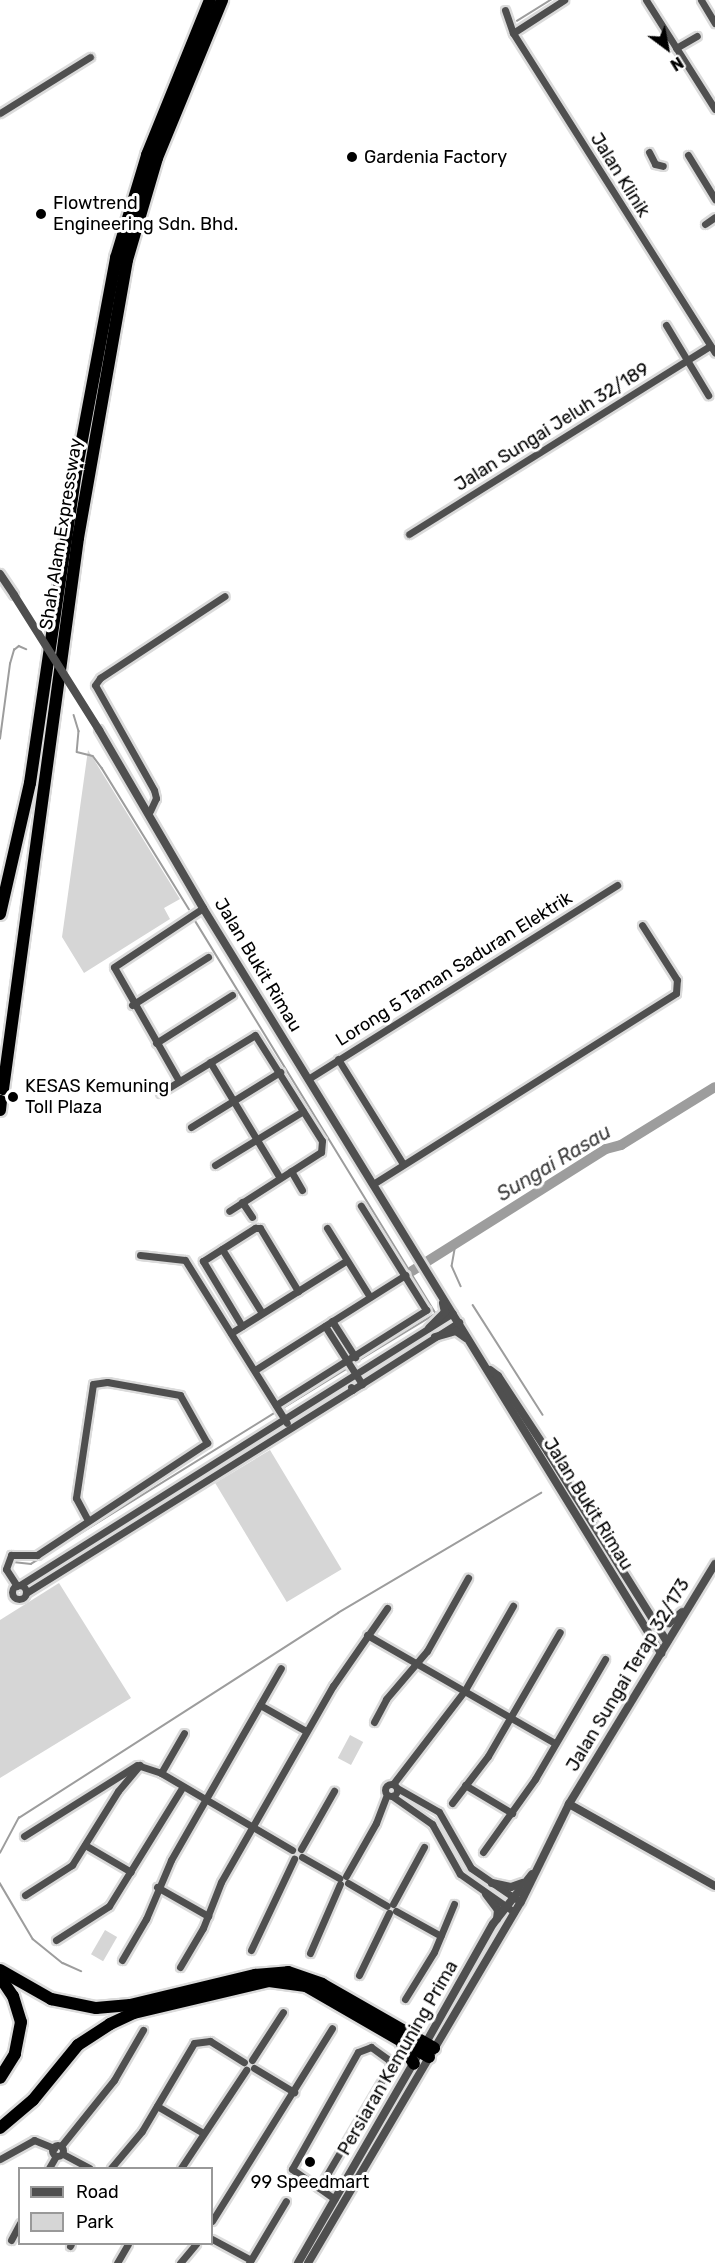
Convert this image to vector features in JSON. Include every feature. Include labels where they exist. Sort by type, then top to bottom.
[{"type":"highway","name":"Shah Alam Expressway","points":[[0,914],[30,783],[78,461],[116,258],[147,155],[210,0]]},
{"type":"highway","name":"Shah Alam Expressway","points":[[1,1100],[75,561],[127,260],[157,158],[222,0]]},
{"type":"highway","points":[[0,1970],[51,1999],[96,2008],[130,2005],[255,1975],[288,1972],[322,1984],[424,2053]]},
{"type":"highway","points":[[0,1977],[13,1996],[21,2022],[19,2044],[0,2078]]},
{"type":"highway","points":[[0,2128],[33,2100],[78,2045],[110,2024],[134,2013],[261,1982],[284,1981],[306,1986],[424,2053]]},
{"type":"highway","points":[[0,1989],[13,2022],[10,2047],[0,2066]]},
{"type":"street","points":[[513,33],[564,0]]},
{"type":"street","points":[[646,0],[715,109]]},
{"type":"street","points":[[701,0],[715,23]]},
{"type":"street","name":"Jalan Klinik","points":[[506,10],[513,33],[715,353]]},
{"type":"street","points":[[676,48],[697,36]]},
{"type":"street","points":[[0,113],[90,57]]},
{"type":"street","points":[[649,152],[654,164],[663,166]]},
{"type":"street","points":[[688,155],[715,199]]},
{"type":"street","points":[[705,224],[715,217]]},
{"type":"street","points":[[666,325],[708,394]]},
{"type":"street","name":"Jalan Sungai Jeluh 32/189","points":[[409,534],[710,346]]},
{"type":"street","name":"Jalan Bukit Rimau","points":[[0,574],[150,811],[203,908],[441,1295],[490,1370],[498,1376],[536,1433],[667,1642]]},
{"type":"street","points":[[150,811],[156,798],[154,790],[94,686],[100,678],[225,596]]},
{"type":"street","name":"Lorong 5 Taman Saduran Elektrik","points":[[308,1079],[617,885]]},
{"type":"street","points":[[179,1081],[114,973],[115,964],[203,908]]},
{"type":"street","points":[[374,1184],[676,993],[677,980],[642,925]]},
{"type":"street","points":[[132,1005],[208,957]]},
{"type":"street","points":[[156,1043],[232,995]]},
{"type":"street","points":[[160,1093],[255,1035],[303,1110],[324,1149],[230,1210]]},
{"type":"street","points":[[338,1059],[403,1164]]},
{"type":"street","points":[[210,1062],[280,1178]]},
{"type":"street","points":[[191,1127],[280,1072]]},
{"type":"street","points":[[215,1165],[303,1110]]},
{"type":"street","points":[[291,1172],[302,1190]]},
{"type":"street","points":[[242,1202],[252,1217]]},
{"type":"street","points":[[280,1412],[347,1381],[355,1357],[426,1310],[361,1206]]},
{"type":"street","points":[[242,1326],[203,1263],[222,1249],[258,1227],[298,1291]]},
{"type":"street","points":[[327,1228],[370,1297]]},
{"type":"street","points":[[222,1249],[262,1313]]},
{"type":"street","points":[[140,1255],[185,1260],[291,1429]]},
{"type":"street","points":[[231,1333],[346,1261]]},
{"type":"street","points":[[255,1370],[405,1275]]},
{"type":"street","points":[[429,1328],[445,1312],[441,1295]]},
{"type":"street","points":[[453,1313],[352,1368],[280,1412],[19,1585],[13,1591],[15,1597],[22,1598],[26,1593],[459,1322]]},
{"type":"street","points":[[332,1321],[355,1357]]},
{"type":"street","points":[[325,1326],[362,1384]]},
{"type":"street","points":[[435,1337],[460,1332],[478,1352]]},
{"type":"street","name":"Jalan Bukit Rimau","points":[[490,1370],[492,1379],[661,1653]]},
{"type":"street","points":[[347,1381],[352,1390]]},
{"type":"street","points":[[26,1593],[6,1561],[14,1554],[32,1557],[87,1519],[207,1443],[180,1395],[107,1382],[93,1384],[76,1501],[87,1519]]},
{"type":"street","name":"Jalan Sungai Terap 32/173","points":[[569,1804],[715,1564]]},
{"type":"street","points":[[374,1722],[386,1699],[418,1663],[468,1578]]},
{"type":"street","points":[[649,1614],[669,1623],[691,1603]]},
{"type":"street","points":[[310,1953],[343,1880],[389,1796],[465,1690],[513,1605]]},
{"type":"street","points":[[180,1967],[208,1916],[221,1882],[306,1731],[367,1635],[387,1608]]},
{"type":"street","points":[[641,1622],[653,1647],[651,1668]]},
{"type":"street","points":[[452,1803],[510,1717],[560,1632]]},
{"type":"street","points":[[367,1635],[555,1743]]},
{"type":"street","points":[[483,1851],[512,1813],[605,1659]]},
{"type":"street","points":[[122,1960],[146,1919],[157,1887],[280,1668]]},
{"type":"street","points":[[260,1706],[306,1731]]},
{"type":"street","points":[[161,1773],[184,1733]]},
{"type":"street","points":[[24,1836],[113,1777],[133,1765],[140,1766],[161,1773],[182,1788],[441,1936]]},
{"type":"street","points":[[25,1895],[72,1865],[118,1791],[140,1766]]},
{"type":"street","points":[[113,1777],[118,1791]]},
{"type":"street","points":[[465,1785],[512,1813]]},
{"type":"street","points":[[511,1910],[460,1874],[432,1824],[389,1796],[385,1787],[395,1786],[439,1812],[471,1868],[517,1900]]},
{"type":"street","points":[[56,1940],[109,1906],[182,1788]]},
{"type":"street","points":[[251,1950],[334,1791]]},
{"type":"street","points":[[569,1804],[715,1887]]},
{"type":"street","name":"Persiaran Kemuning Prima","points":[[298,2263],[517,1900],[569,1804]]},
{"type":"street","points":[[85,1845],[131,1872]]},
{"type":"street","points":[[359,1975],[424,1846]]},
{"type":"street","points":[[449,1858],[460,1852]]},
{"type":"street","name":"Persiaran Kemuning Prima","points":[[517,1900],[522,1882],[532,1874]]},
{"type":"street","points":[[492,1883],[511,1887],[522,1882]]},
{"type":"street","points":[[157,1887],[208,1916]]},
{"type":"street","points":[[486,1894],[498,1910],[493,1924]]},
{"type":"street","points":[[405,1999],[441,1936],[454,1904]]},
{"type":"street","name":"Persiaran Kemuning Prima","points":[[308,2263],[493,1924],[511,1910]]},
{"type":"street","points":[[182,2167],[283,2012]]},
{"type":"street","points":[[213,2219],[332,2028]]},
{"type":"street","points":[[50,2167],[58,2151],[114,2080],[143,2030]]},
{"type":"street","points":[[112,2167],[157,2106],[194,2043],[204,2040],[294,2092]]},
{"type":"street","points":[[319,2188],[390,2067],[389,2060],[371,2047],[361,2049],[349,2066],[292,2169],[319,2188],[335,2199]]},
{"type":"street","points":[[157,2106],[203,2133]]},
{"type":"street","points":[[0,2159],[34,2140],[86,2167]]},
{"type":"street","points":[[213,2240],[250,2262],[286,2201]]},
{"type":"street","points":[[11,2240],[18,2227]]},
{"type":"street","points":[[117,2263],[127,2245]]},
{"type":"street","points":[[180,2263],[195,2245]]},
{"type":"green space","points":[[88,750],[180,899],[164,908],[170,919],[84,973],[62,937]]},
{"type":"green space","points":[[270,1450],[342,1569],[287,1602],[215,1483]]},
{"type":"green space","points":[[59,1583],[131,1698],[0,1778],[0,1620]]},
{"type":"green space","points":[[350,1735],[363,1742],[351,1765],[338,1758]]},
{"type":"green space","points":[[105,1930],[117,1937],[103,1961],[91,1954]]},
{"type":"waterway","points":[[517,21],[551,0]]},
{"type":"waterway","points":[[0,739],[14,650],[19,646],[26,649]]},
{"type":"waterway","points":[[74,715],[79,731],[77,752],[93,756],[102,768],[189,909]]},
{"type":"waterway","points":[[193,917],[436,1314],[352,1365]]},
{"type":"waterway","name":"Sungai Rasau","points":[[412,1271],[606,1149],[621,1145],[715,1087]]},
{"type":"waterway","points":[[456,1244],[452,1266],[461,1286]]},
{"type":"waterway","points":[[473,1305],[543,1415]]},
{"type":"waterway","points":[[280,1410],[348,1368]]},
{"type":"waterway","points":[[13,1562],[31,1564],[276,1412]]},
{"type":"waterway","points":[[0,1853],[19,1818],[338,1613],[541,1493]]},
{"type":"waterway","points":[[0,1883],[33,1939],[63,1963],[81,1971]]},
{"type":"place","name":"Gardenia Factory","points":[[352,157]]},
{"type":"place","name":"Flowtrend Engineering Sdn. Bhd.","points":[[41,214]]},
{"type":"place","name":"KESAS Kemuning Toll Plaza","points":[[13,1097]]},
{"type":"place","name":"99 Speedmart","points":[[310,2162]]}]
